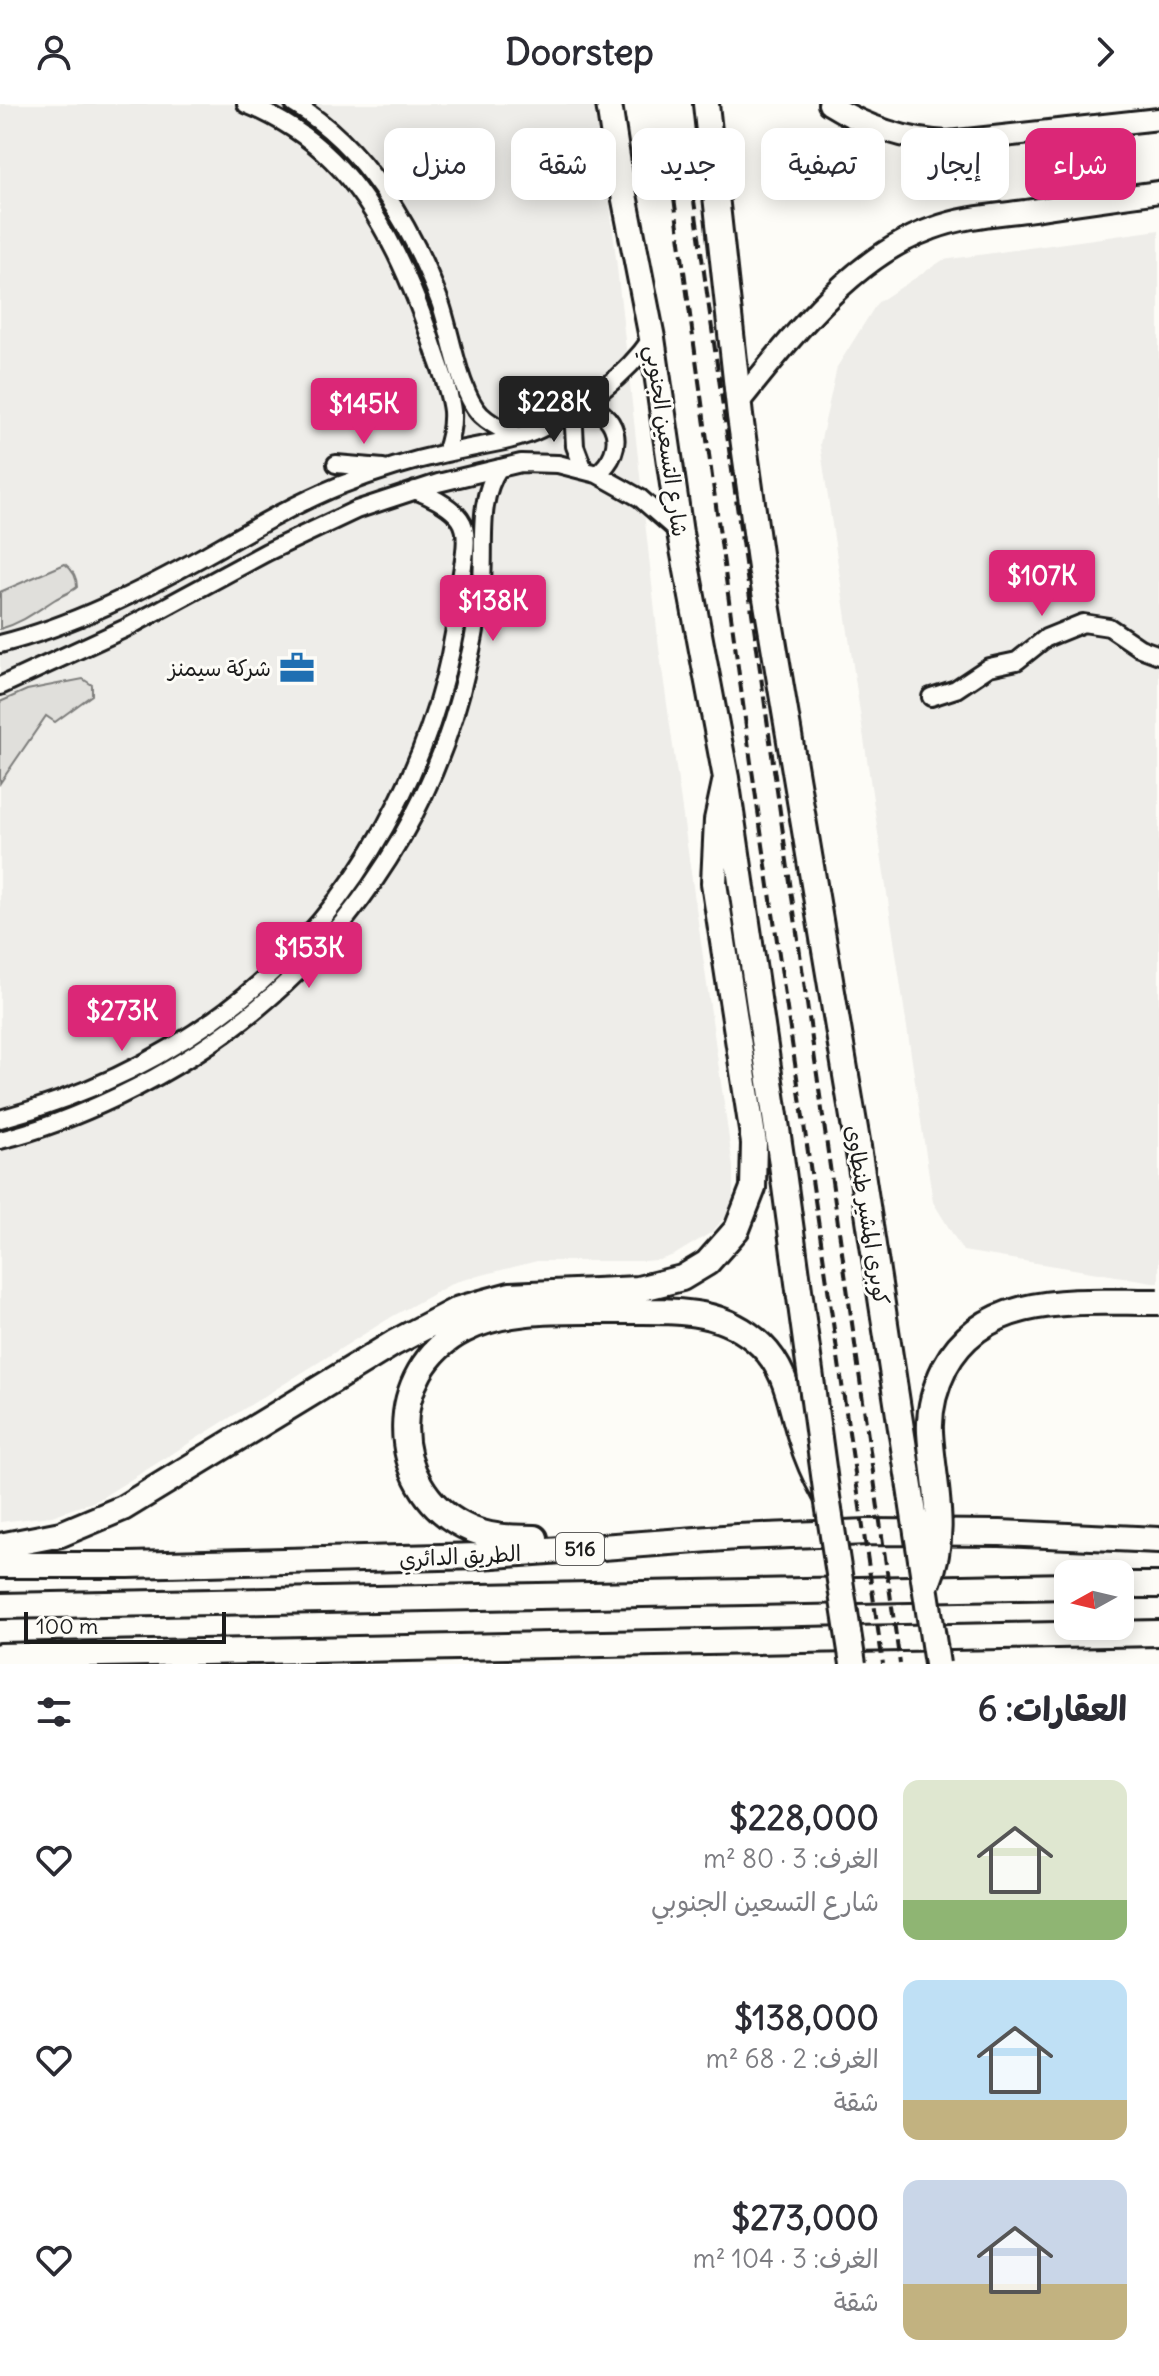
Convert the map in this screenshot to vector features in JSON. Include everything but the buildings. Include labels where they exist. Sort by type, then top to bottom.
[{"type":"highway","name":"شارع التسعين الجنوبي","points":[[609,104],[652,338],[680,533],[726,778]]},
{"type":"highway","points":[[706,104],[739,402]]},
{"type":"highway","name":"كوبرى المشير طنطاوى","points":[[739,402],[761,568],[858,1147],[937,1664]]},
{"type":"highway","points":[[726,778],[853,1664]]},
{"type":"highway","points":[[0,1546],[61,1534],[123,1508],[394,1343],[459,1309],[510,1295],[653,1288],[682,1278],[718,1253],[744,1216],[755,1173],[754,1143],[714,883],[717,820],[726,778]]},
{"type":"highway","points":[[925,1588],[937,1556],[940,1530],[931,1417],[942,1374],[956,1350],[983,1325],[1017,1309],[1058,1303],[1159,1302]]},
{"type":"highway","points":[[597,1548],[550,1539],[490,1536],[464,1526],[440,1511],[431,1501],[410,1464],[404,1422],[409,1395],[429,1358],[461,1331],[488,1322],[542,1313],[690,1312],[741,1329],[773,1359],[787,1384],[808,1459],[827,1497]]},
{"type":"highway","points":[[1125,1539],[1159,1529]]},
{"type":"highway","name":"الطريق الدائري","points":[[0,1565],[408,1559],[737,1537],[855,1533],[1000,1533],[1159,1540]]},
{"type":"highway","points":[[1134,1585],[1159,1585]]},
{"type":"highway","name":"الطريق الدائري","points":[[0,1606],[1054,1586]]},
{"type":"highway","points":[[0,1656],[1159,1633]]},
{"type":"main road","points":[[829,104],[886,131],[916,139],[948,142],[1159,119]]},
{"type":"main road","points":[[739,402],[784,346],[839,289],[887,251],[915,235],[963,219],[1159,192]]},
{"type":"street","points":[[246,104],[306,137],[347,178],[378,224],[407,279],[429,334],[451,408],[451,430],[445,453]]},
{"type":"street","points":[[294,104],[336,135],[371,175],[419,254],[440,302],[464,384],[474,407],[492,424],[517,437]]},
{"type":"street","points":[[306,137],[319,120]]},
{"type":"street","points":[[0,644],[49,629],[116,602],[295,506],[389,468],[538,430],[622,372],[652,338]]},
{"type":"street","points":[[576,406],[600,411],[613,427],[616,438],[612,458],[590,472]]},
{"type":"street","points":[[576,406],[575,446],[590,472]]},
{"type":"street","points":[[0,686],[174,604],[313,529],[356,510],[415,490],[499,468],[531,462],[590,472],[640,498],[680,533]]},
{"type":"street","points":[[336,464],[389,468]]},
{"type":"street","points":[[0,1140],[82,1113],[145,1083],[204,1049],[284,987],[331,937],[378,877],[403,838],[430,785],[460,697],[479,607],[486,495],[499,468]]},
{"type":"street","points":[[0,1119],[55,1103],[106,1083],[159,1055],[213,1020],[263,980],[302,942],[361,867],[396,807],[422,744],[443,676],[458,606],[465,538],[463,524],[440,502],[415,490]]},
{"type":"street","points":[[931,697],[956,689],[989,667],[1017,661],[1046,638],[1083,623],[1109,627],[1140,648],[1159,655]]},
{"type":"street","points":[[361,867],[378,877]]},
{"type":"shaded area","points":[[0,104],[599,104],[602,128],[511,128],[511,200],[610,200],[659,648],[733,1167],[733,1198],[725,1217],[712,1232],[674,1255],[659,1260],[537,1261],[455,1282],[393,1316],[98,1500],[52,1516],[0,1522]]},
{"type":"shaded area","points":[[1159,230],[1159,1283],[963,1251],[933,1202],[820,444],[837,367],[877,303],[943,260]]},
{"type":"shaded area","points":[[65,564],[74,574],[77,587],[22,620],[0,629],[0,592]]},
{"type":"shaded area","points":[[83,679],[92,685],[92,695],[55,722],[46,716],[0,783],[0,702],[27,690]]},
{"type":"railway","points":[[674,200],[752,770],[883,1664]]},
{"type":"railway","points":[[694,200],[900,1664]]},
{"type":"place","name":"شركة سيمنز","points":[[297,668]]}]
